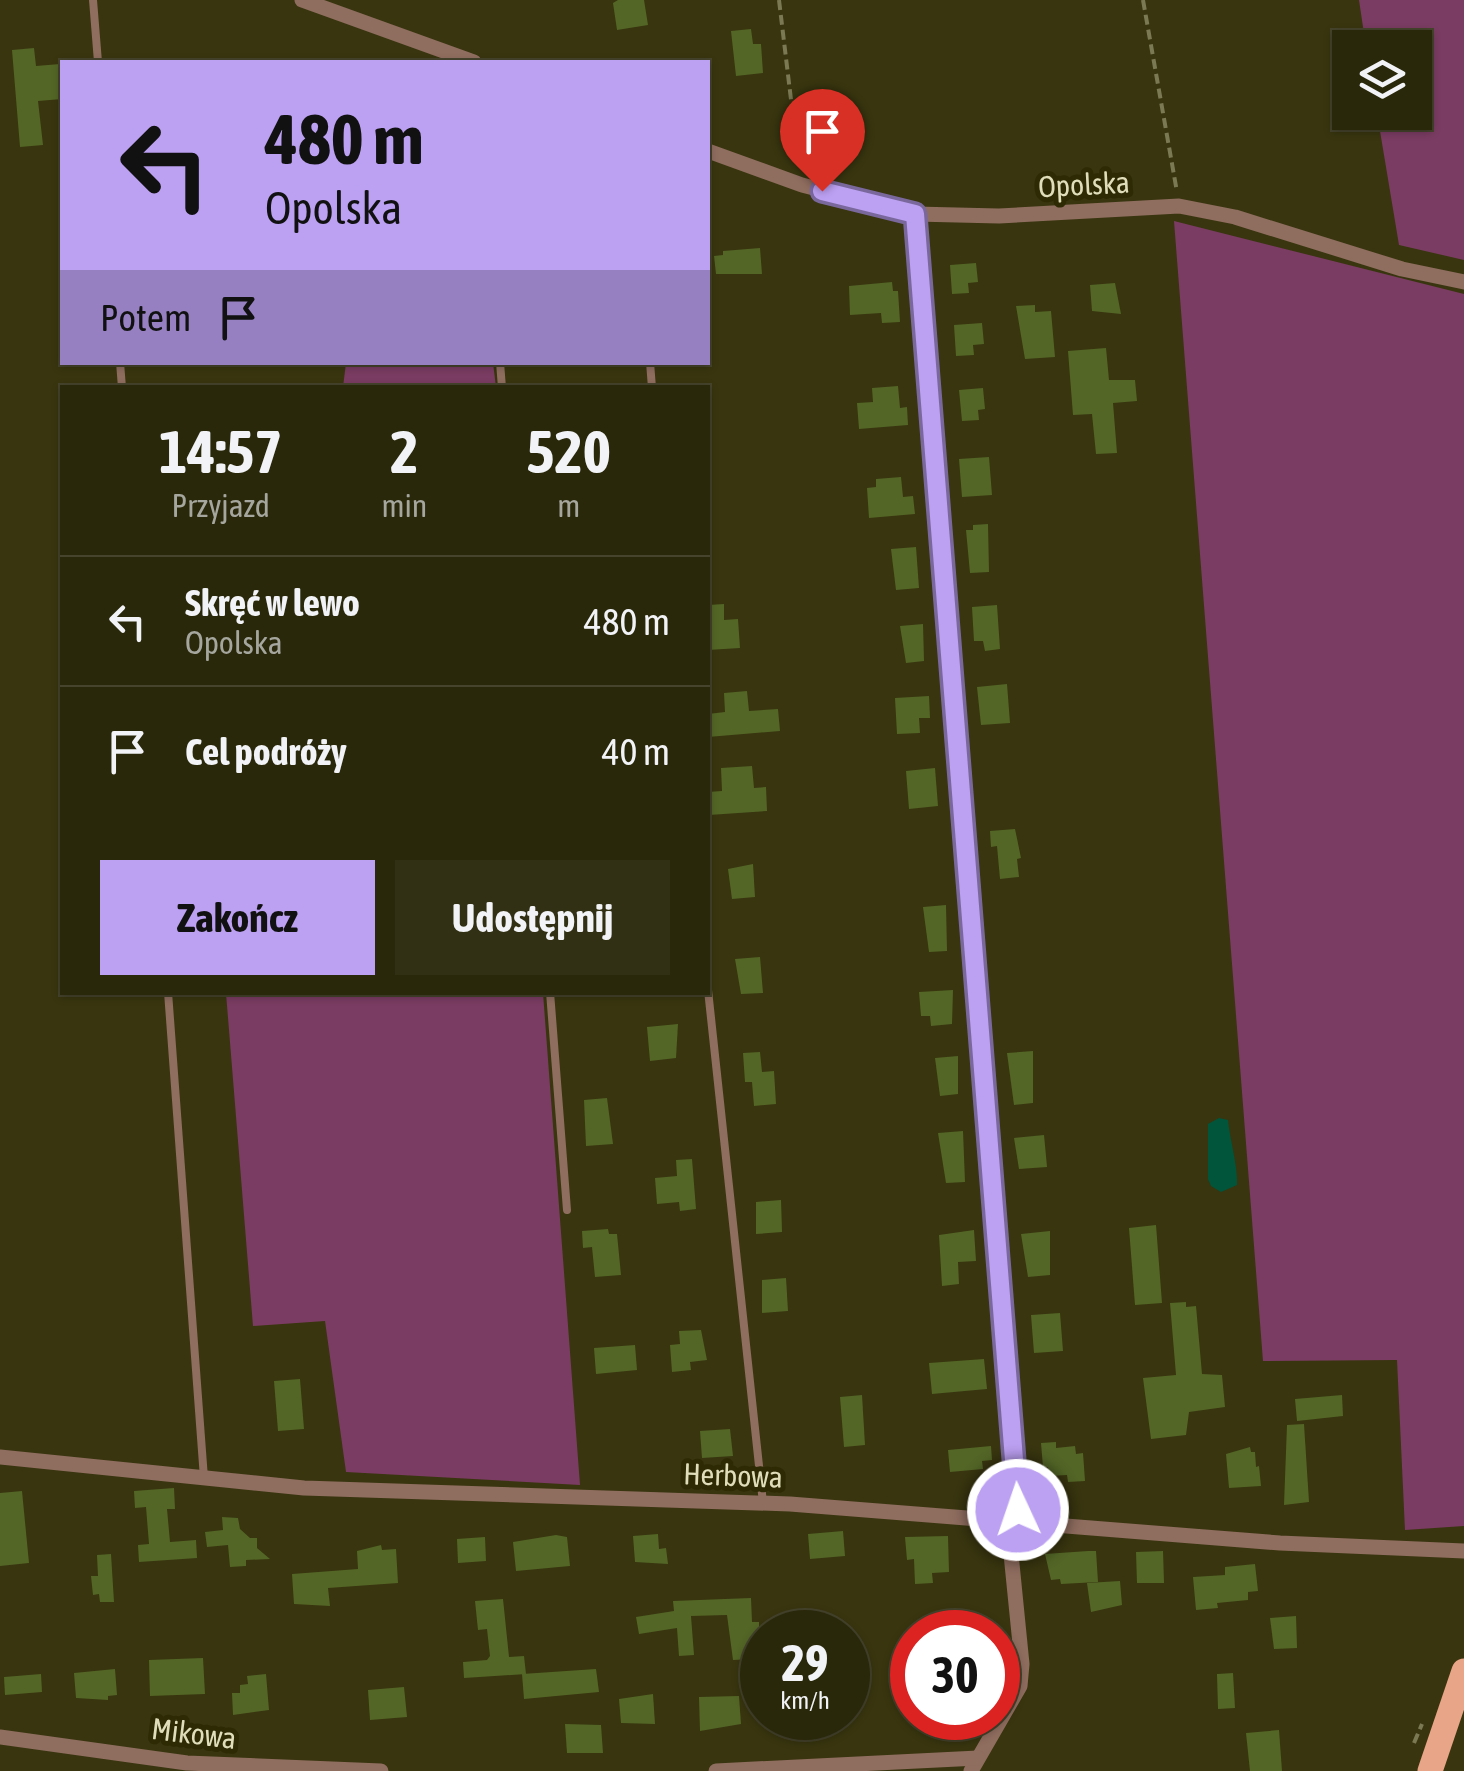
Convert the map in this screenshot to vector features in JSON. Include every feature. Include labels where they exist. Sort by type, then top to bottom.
[{"type":"main road","points":[[1430,1771],[1464,1670]]},
{"type":"street","points":[[302,0],[468,60]]},
{"type":"street","name":"Opolska","points":[[710,152],[802,185],[915,214],[998,216],[1179,206],[1235,217],[1402,268],[1464,282]]},
{"type":"street","points":[[716,1771],[975,1764],[1020,1686],[1022,1664],[1010,1544],[1016,1478],[915,214]]},
{"type":"street","name":"Herbowa","points":[[0,1457],[304,1488],[764,1503],[1280,1543],[1464,1550]]},
{"type":"street","name":"Mikowa","points":[[0,1736],[188,1763],[381,1771]]},
{"type":"lane","points":[[93,0],[98,60]]},
{"type":"lane","points":[[168,995],[204,1478]]},
{"type":"lane","points":[[550,995],[567,1210]]},
{"type":"lane","points":[[709,995],[764,1503]]},
{"type":"path","points":[[779,0],[802,185]]},
{"type":"path","points":[[1143,0],[1179,206]]},
{"type":"path","points":[[1414,1742],[1422,1723]]},
{"type":"shaded area","points":[[1359,0],[1464,0],[1464,260],[1399,245],[1380,130],[1432,130],[1432,30],[1363,30]]},
{"type":"shaded area","points":[[1174,221],[1464,294],[1464,1526],[1405,1530],[1397,1360],[1263,1361]]},
{"type":"shaded area","points":[[346,365],[493,365],[496,385],[343,385]]},
{"type":"shaded area","points":[[226,995],[543,995],[580,1485],[346,1472],[325,1321],[253,1326]]},
{"type":"shaded area","points":[[1219,1118],[1228,1120],[1237,1178],[1237,1185],[1221,1192],[1208,1179],[1208,1124]]},
{"type":"building","points":[[644,0],[648,25],[617,30],[613,3]]},
{"type":"building","points":[[751,29],[753,44],[761,44],[763,73],[736,76],[731,31]]},
{"type":"building","points":[[34,48],[36,66],[60,64],[60,99],[38,101],[43,145],[20,147],[12,50]]},
{"type":"building","points":[[760,248],[762,274],[716,274],[714,256],[723,255],[723,251]]},
{"type":"building","points":[[976,263],[978,282],[968,283],[969,293],[952,294],[950,265]]},
{"type":"building","points":[[892,282],[893,291],[898,291],[900,322],[882,323],[881,313],[850,315],[849,286]]},
{"type":"building","points":[[1115,283],[1121,314],[1092,311],[1090,285]]},
{"type":"building","points":[[1035,305],[1035,312],[1051,311],[1055,357],[1025,359],[1016,306]]},
{"type":"building","points":[[982,323],[984,344],[973,345],[974,355],[956,356],[954,325]]},
{"type":"building","points":[[1106,348],[1109,380],[1135,380],[1137,401],[1113,403],[1117,453],[1096,454],[1092,414],[1073,415],[1068,351]]},
{"type":"building","points":[[898,386],[900,408],[907,407],[908,425],[859,429],[857,403],[873,402],[872,388]]},
{"type":"building","points":[[983,388],[985,409],[978,410],[979,420],[962,421],[959,390]]},
{"type":"building","points":[[989,457],[992,495],[962,497],[959,459]]},
{"type":"building","points":[[901,477],[903,497],[913,496],[915,514],[869,518],[867,488],[876,487],[876,479]]},
{"type":"building","points":[[988,524],[989,572],[970,573],[966,530]]},
{"type":"building","points":[[916,547],[919,588],[896,590],[891,549]]},
{"type":"building","points":[[724,604],[724,620],[738,619],[740,648],[710,650],[710,605]]},
{"type":"building","points":[[997,605],[1000,649],[985,651],[983,641],[974,641],[972,607]]},
{"type":"building","points":[[923,624],[924,661],[906,663],[900,626]]},
{"type":"building","points":[[1007,684],[1010,723],[981,725],[977,687]]},
{"type":"building","points":[[747,691],[749,711],[778,709],[780,731],[710,737],[710,714],[725,712],[724,693]]},
{"type":"building","points":[[929,696],[930,718],[919,718],[920,733],[897,734],[895,698]]},
{"type":"building","points":[[752,766],[754,788],[766,787],[767,811],[710,815],[710,792],[722,791],[721,768]]},
{"type":"building","points":[[935,768],[938,806],[909,809],[906,771]]},
{"type":"building","points":[[1015,829],[1021,858],[1017,859],[1019,877],[1000,879],[997,846],[991,847],[990,831]]},
{"type":"building","points":[[753,864],[755,897],[732,899],[728,869]]},
{"type":"building","points":[[946,905],[947,951],[929,952],[923,907]]},
{"type":"building","points":[[760,957],[763,993],[741,994],[735,959]]},
{"type":"building","points":[[953,990],[952,1024],[931,1026],[930,1016],[921,1016],[919,992]]},
{"type":"building","points":[[678,1024],[676,1058],[650,1061],[647,1027]]},
{"type":"building","points":[[1033,1051],[1033,1103],[1014,1105],[1007,1053]]},
{"type":"building","points":[[760,1052],[762,1072],[774,1071],[776,1104],[754,1106],[752,1082],[745,1082],[743,1053]]},
{"type":"building","points":[[958,1056],[958,1094],[940,1096],[935,1058]]},
{"type":"building","points":[[607,1098],[613,1144],[586,1146],[584,1100]]},
{"type":"building","points":[[963,1131],[965,1182],[946,1183],[938,1133]]},
{"type":"building","points":[[1044,1135],[1047,1167],[1019,1169],[1014,1138]]},
{"type":"building","points":[[692,1159],[696,1209],[680,1211],[679,1202],[657,1204],[655,1178],[677,1176],[676,1160]]},
{"type":"building","points":[[781,1200],[782,1232],[756,1234],[756,1202]]},
{"type":"building","points":[[1156,1225],[1162,1303],[1135,1305],[1129,1228]]},
{"type":"building","points":[[608,1229],[609,1234],[617,1234],[621,1275],[595,1277],[592,1247],[583,1248],[582,1231]]},
{"type":"building","points":[[974,1230],[976,1261],[958,1262],[959,1284],[942,1286],[939,1235]]},
{"type":"building","points":[[1050,1231],[1050,1275],[1028,1277],[1021,1234]]},
{"type":"building","points":[[786,1278],[788,1311],[762,1313],[762,1280]]},
{"type":"building","points":[[1186,1302],[1186,1307],[1196,1306],[1202,1374],[1222,1375],[1225,1407],[1189,1412],[1186,1435],[1151,1439],[1143,1378],[1176,1375],[1170,1303]]},
{"type":"building","points":[[1060,1313],[1063,1351],[1034,1353],[1031,1315]]},
{"type":"building","points":[[701,1330],[707,1360],[690,1362],[691,1370],[672,1372],[670,1345],[680,1344],[679,1331]]},
{"type":"building","points":[[635,1345],[637,1370],[596,1374],[594,1348]]},
{"type":"building","points":[[984,1359],[987,1389],[932,1394],[929,1363]]},
{"type":"building","points":[[300,1379],[304,1429],[278,1431],[274,1381]]},
{"type":"building","points":[[862,1395],[865,1445],[844,1447],[840,1397]]},
{"type":"building","points":[[1342,1395],[1343,1416],[1297,1421],[1295,1399]]},
{"type":"building","points":[[1304,1424],[1309,1502],[1284,1505],[1287,1425]]},
{"type":"building","points":[[730,1429],[733,1456],[702,1458],[700,1431]]},
{"type":"building","points":[[1056,1442],[1056,1448],[1075,1446],[1076,1454],[1083,1453],[1085,1481],[1068,1482],[1067,1475],[1049,1476],[1048,1467],[1043,1467],[1041,1443]]},
{"type":"building","points":[[991,1446],[992,1460],[982,1461],[983,1469],[950,1472],[948,1450]]},
{"type":"building","points":[[1250,1447],[1255,1452],[1256,1467],[1259,1466],[1261,1486],[1229,1488],[1226,1454]]},
{"type":"building","points":[[174,1488],[175,1509],[167,1509],[170,1542],[196,1540],[197,1558],[139,1562],[138,1545],[149,1544],[146,1507],[135,1508],[134,1491]]},
{"type":"building","points":[[22,1491],[29,1563],[0,1566],[0,1493]]},
{"type":"building","points":[[222,1517],[238,1518],[240,1529],[250,1538],[257,1538],[257,1548],[270,1559],[246,1560],[246,1566],[230,1567],[228,1545],[207,1547],[205,1532],[223,1530]]},
{"type":"building","points":[[843,1531],[845,1556],[810,1559],[808,1534]]},
{"type":"building","points":[[658,1534],[659,1549],[666,1548],[668,1564],[635,1562],[633,1536]]},
{"type":"building","points":[[556,1535],[567,1537],[570,1566],[516,1571],[513,1542]]},
{"type":"building","points":[[948,1536],[949,1572],[932,1573],[933,1583],[915,1584],[914,1559],[907,1560],[905,1537]]},
{"type":"building","points":[[485,1537],[486,1561],[458,1563],[457,1539]]},
{"type":"building","points":[[381,1545],[382,1550],[396,1549],[398,1583],[328,1588],[330,1606],[294,1604],[292,1574],[358,1569],[357,1551]]},
{"type":"building","points":[[1096,1551],[1098,1582],[1061,1584],[1060,1579],[1051,1580],[1045,1554]]},
{"type":"building","points":[[1163,1551],[1164,1583],[1137,1583],[1136,1552]]},
{"type":"building","points":[[111,1554],[114,1602],[100,1602],[99,1594],[93,1595],[91,1576],[98,1576],[97,1555]]},
{"type":"building","points":[[1255,1564],[1258,1591],[1248,1592],[1248,1600],[1196,1610],[1193,1577],[1225,1575],[1225,1567]]},
{"type":"building","points":[[1120,1581],[1122,1605],[1091,1612],[1087,1583]]},
{"type":"building","points":[[751,1598],[752,1610],[740,1610],[740,1660],[733,1660],[727,1615],[691,1616],[694,1655],[679,1656],[677,1628],[639,1634],[636,1617],[674,1611],[673,1601]]},
{"type":"building","points":[[503,1599],[509,1657],[524,1656],[526,1674],[464,1678],[463,1662],[487,1660],[490,1656],[487,1629],[478,1630],[475,1601]]},
{"type":"building","points":[[1296,1616],[1297,1648],[1274,1649],[1270,1618]]},
{"type":"building","points":[[203,1658],[205,1694],[150,1696],[149,1660]]},
{"type":"building","points":[[115,1669],[117,1695],[108,1696],[108,1700],[76,1698],[74,1673]]},
{"type":"building","points":[[596,1669],[599,1692],[524,1699],[522,1674]]},
{"type":"building","points":[[1233,1673],[1235,1708],[1218,1709],[1217,1674]]},
{"type":"building","points":[[41,1674],[42,1692],[5,1695],[4,1677]]},
{"type":"building","points":[[266,1674],[269,1710],[233,1715],[232,1693],[240,1693],[240,1685],[248,1684],[247,1676]]},
{"type":"building","points":[[404,1687],[407,1717],[370,1720],[368,1690]]},
{"type":"building","points":[[653,1694],[655,1724],[621,1723],[619,1699]]},
{"type":"building","points":[[739,1696],[740,1724],[700,1731],[699,1697]]},
{"type":"building","points":[[565,1724],[601,1725],[603,1753],[567,1753]]},
{"type":"building","points":[[1279,1730],[1282,1771],[1250,1771],[1246,1733]]},
{"type":"route","points":[[822,191],[915,214],[1018,1510]]}]
